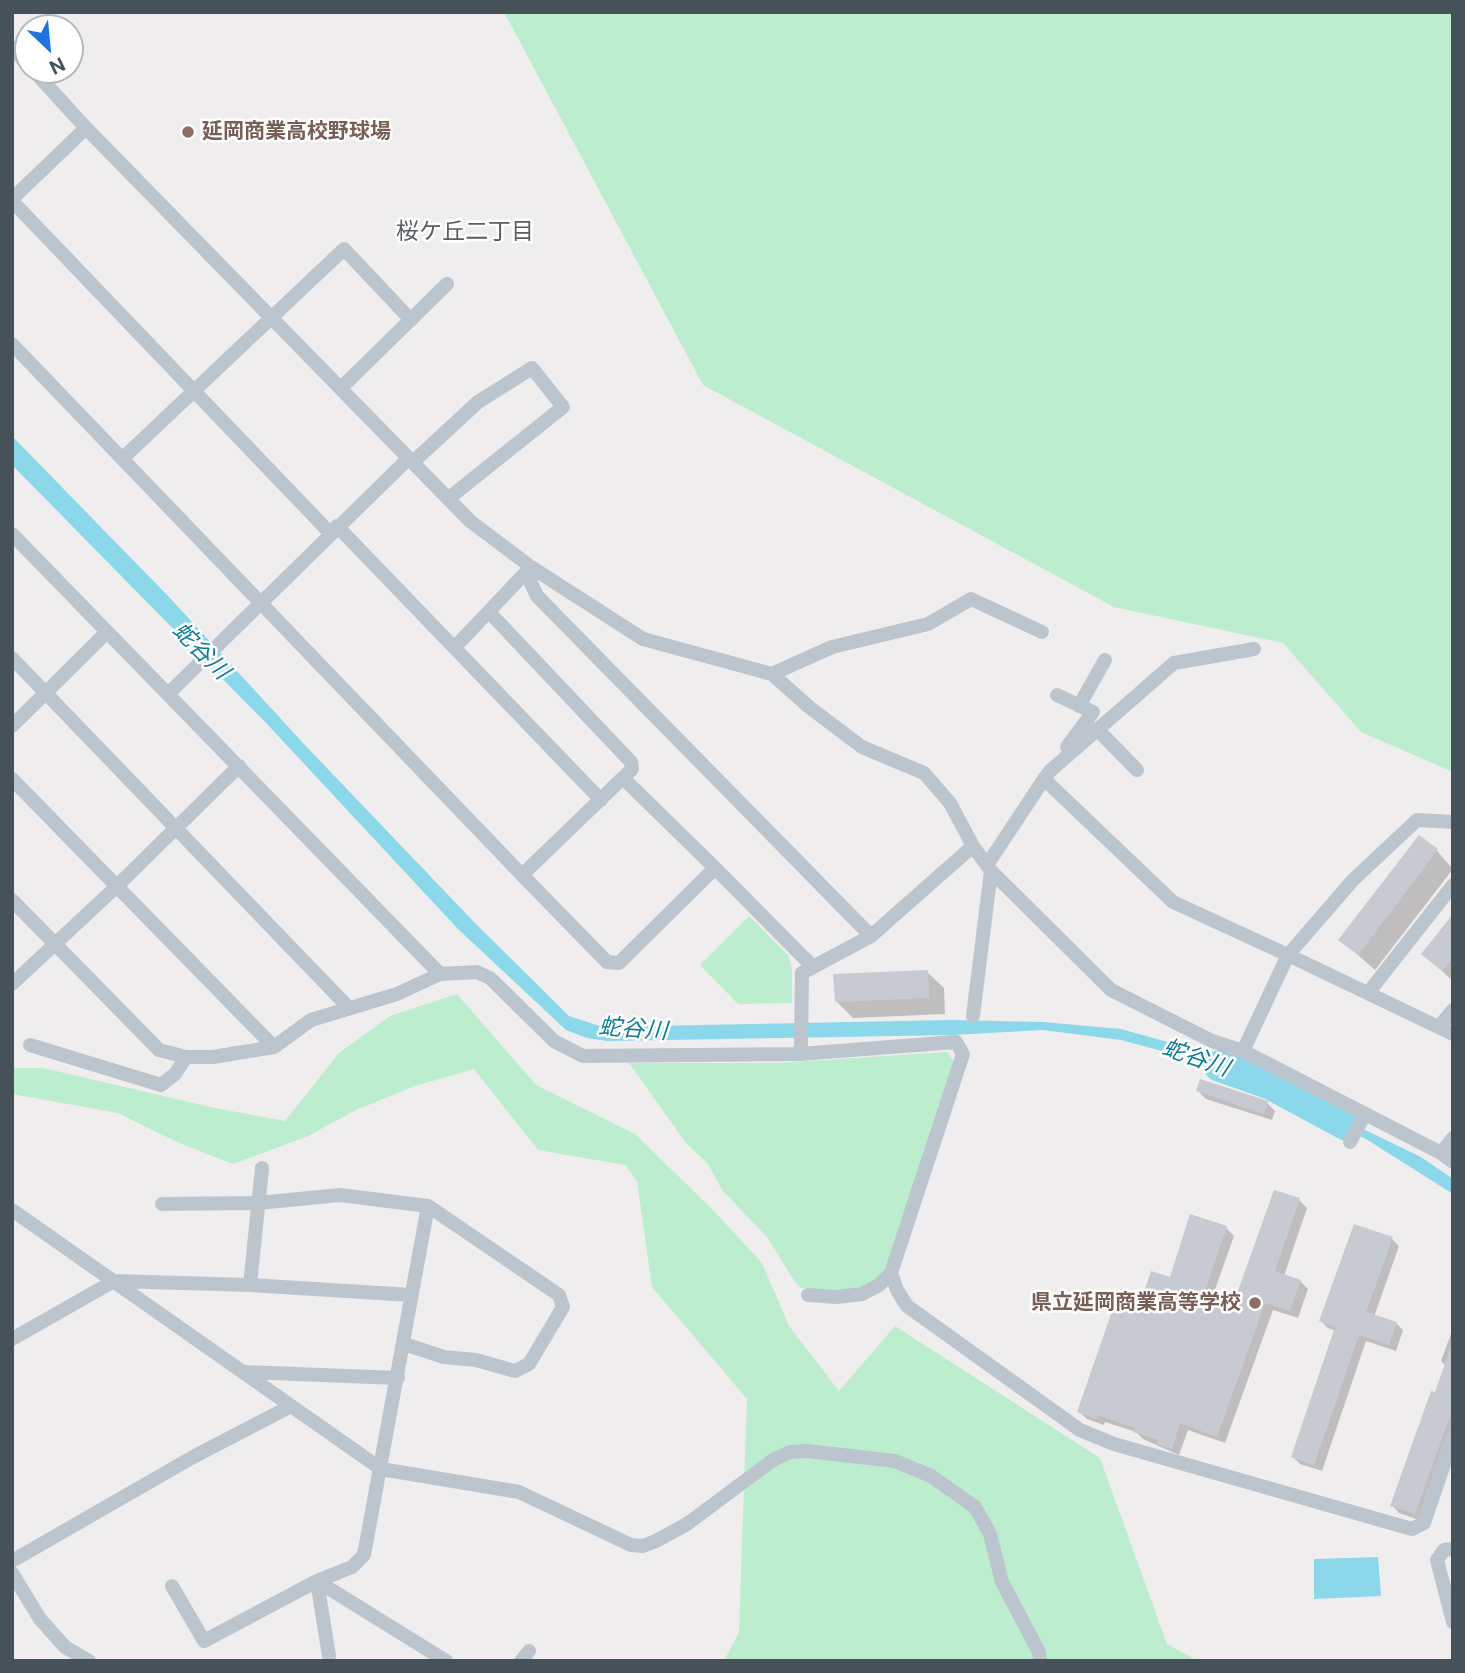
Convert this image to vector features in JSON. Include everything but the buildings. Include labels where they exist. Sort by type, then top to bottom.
[{"type":"street","points":[[46,84],[470,521],[531,567],[643,639],[772,674],[809,707],[862,747],[924,773],[950,803],[973,846],[989,868],[1111,990],[1212,1041],[1243,1051],[1447,1157],[1453,1138]]},
{"type":"street","points":[[86,128],[12,200],[192,390],[455,647],[600,800]]},
{"type":"street","points":[[122,458],[344,249],[411,320]]},
{"type":"street","points":[[341,388],[447,284]]},
{"type":"street","points":[[12,344],[607,962],[619,963],[715,869]]},
{"type":"street","points":[[168,694],[334,530],[411,460],[478,402],[533,368],[563,407],[449,498]]},
{"type":"street","points":[[12,534],[440,974]]},
{"type":"street","points":[[455,647],[531,567]]},
{"type":"street","points":[[531,567],[531,583],[537,596],[871,936]]},
{"type":"street","points":[[772,674],[832,647],[928,624],[971,599],[1042,632]]},
{"type":"street","points":[[489,613],[631,762],[632,769],[522,875]]},
{"type":"street","points":[[12,726],[107,632]]},
{"type":"street","points":[[1047,775],[1174,663],[1254,649]]},
{"type":"street","points":[[12,658],[349,1008]]},
{"type":"street","points":[[1079,706],[1105,660]]},
{"type":"street","points":[[973,1016],[989,868],[1047,775],[1093,712],[1057,695]]},
{"type":"street","points":[[1097,729],[1137,770]]},
{"type":"street","points":[[12,984],[239,766]]},
{"type":"street","points":[[1047,775],[1173,902],[1453,1034]]},
{"type":"street","points":[[623,778],[813,967]]},
{"type":"street","points":[[12,779],[274,1047]]},
{"type":"street","points":[[1243,1051],[1288,955],[1353,880],[1417,820],[1453,822]]},
{"type":"street","points":[[800,1050],[802,973],[871,936],[973,846]]},
{"type":"street","points":[[1368,993],[1453,885]]},
{"type":"street","points":[[12,900],[159,1051],[186,1057],[213,1057],[274,1047],[311,1020],[397,994],[440,974],[477,972],[489,978],[554,1041],[583,1056],[800,1050],[956,1042],[963,1054],[891,1273],[879,1285],[862,1294],[837,1297],[808,1295]]},
{"type":"street","points":[[1438,1027],[1453,1010]]},
{"type":"street","points":[[30,1045],[161,1085],[175,1074],[186,1057]]},
{"type":"street","points":[[1351,1139],[1364,1114]]},
{"type":"street","points":[[250,1285],[262,1168]]},
{"type":"street","points":[[162,1204],[258,1203],[340,1195],[428,1206],[559,1295],[563,1307],[529,1364],[515,1371],[476,1360],[444,1357],[404,1344]]},
{"type":"street","points":[[172,1586],[204,1641],[317,1581],[352,1567],[364,1555],[428,1206]]},
{"type":"street","points":[[12,1210],[381,1469],[519,1492],[631,1545],[643,1546],[687,1524],[772,1460],[790,1452],[807,1451],[895,1461],[932,1476],[975,1507],[990,1534],[1002,1582],[1039,1652],[1040,1661]]},
{"type":"street","points":[[891,1273],[907,1306],[1080,1430],[1114,1444],[1412,1529],[1424,1523],[1453,1438]]},
{"type":"street","points":[[12,1339],[114,1281],[250,1285],[411,1295]]},
{"type":"street","points":[[244,1372],[398,1378]]},
{"type":"street","points":[[12,1561],[193,1457],[291,1406]]},
{"type":"street","points":[[1453,1549],[1444,1550],[1437,1560],[1453,1622]]},
{"type":"street","points":[[12,1573],[40,1619],[65,1647],[89,1661]]},
{"type":"street","points":[[317,1581],[329,1656]]},
{"type":"street","points":[[317,1581],[446,1661]]},
{"type":"green space","points":[[504,12],[1453,12],[1453,772],[1361,732],[1283,643],[1114,607],[703,385]]},
{"type":"green space","points":[[749,916],[788,955],[792,968],[792,1003],[738,1004],[700,965]]},
{"type":"green space","points":[[457,994],[536,1085],[635,1134],[713,1210],[762,1263],[789,1326],[839,1391],[895,1326],[1100,1458],[1167,1644],[1198,1661],[724,1661],[739,1632],[747,1399],[652,1287],[637,1181],[625,1165],[538,1150],[474,1069],[415,1086],[356,1110],[306,1137],[233,1164],[179,1143],[118,1113],[12,1094],[12,1068],[43,1068],[215,1108],[285,1121],[339,1053],[390,1016]]},
{"type":"green space","points":[[947,1052],[954,1062],[885,1274],[873,1283],[857,1289],[836,1292],[801,1288],[795,1282],[767,1237],[722,1190],[708,1164],[686,1143],[629,1063],[778,1063]]},
{"type":"water","points":[[12,436],[170,598],[303,743],[474,922],[569,1016],[603,1027],[951,1020],[1043,1022],[1121,1029],[1182,1046],[1227,1063],[1421,1157],[1453,1179],[1453,1194],[1366,1139],[1278,1093],[1166,1052],[1121,1040],[1043,1030],[952,1035],[607,1041],[587,1038],[566,1030],[458,929],[267,724],[12,465]]},
{"type":"water","points":[[1378,1557],[1381,1596],[1314,1599],[1314,1559]]},
{"type":"waterway","name":"蛇谷川","points":[[1220,1066],[1271,1084],[1347,1125]]},
{"type":"place","name":"延岡商業高校野球場","points":[[188,132]]},
{"type":"place","name":"県立延岡商業高等学校","points":[[1255,1303]]},
{"type":"district","name":"桜ケ丘二丁目","points":[[465,232]]}]
